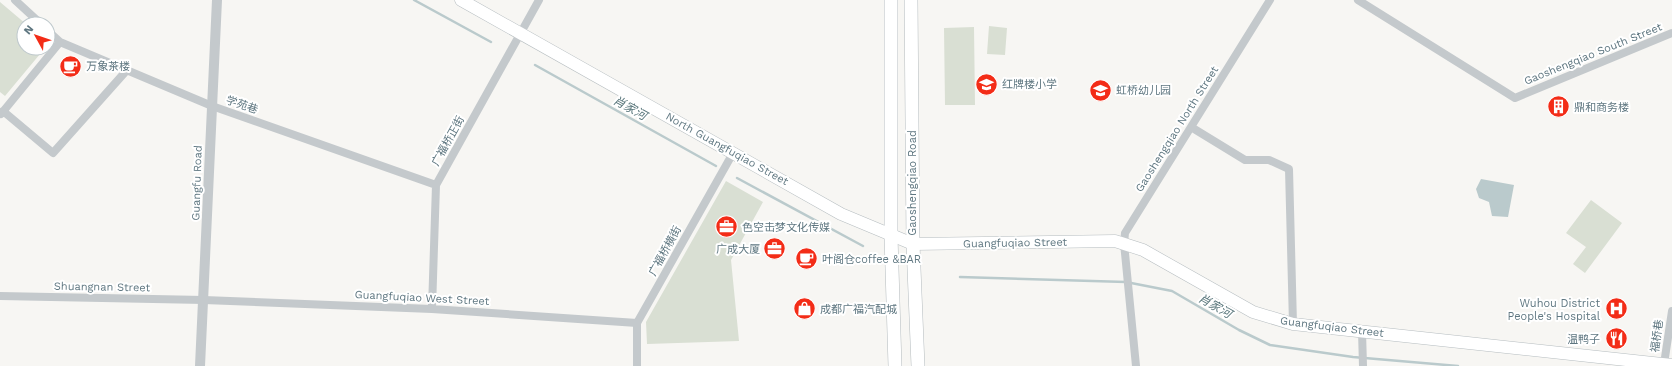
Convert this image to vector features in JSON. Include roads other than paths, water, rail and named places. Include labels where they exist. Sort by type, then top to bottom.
[{"type":"main road","name":"North Guangfuqiao Street","points":[[461,0],[841,214],[912,244]]},
{"type":"main road","name":"Gaoshengqiao Road","points":[[891,0],[891,236],[895,366]]},
{"type":"main road","name":"Gaoshengqiao Road","points":[[911,0],[912,244],[918,366]]},
{"type":"main road","name":"Guangfuqiao Street","points":[[912,244],[1099,241],[1124,243],[1143,250],[1253,312],[1293,324],[1619,362],[1668,365]]},
{"type":"street","points":[[15,0],[32,16]]},
{"type":"street","name":"Guangfu Road","points":[[200,366],[217,0]]},
{"type":"street","name":"广福桥正街","points":[[432,309],[436,185],[540,0]]},
{"type":"street","name":"Gaoshengqiao North Street","points":[[1136,366],[1124,243],[1125,233],[1270,0]]},
{"type":"street","name":"Gaoshengqiao South Street","points":[[1358,0],[1516,98],[1672,33]]},
{"type":"street","name":"学苑巷","points":[[56,38],[60,42],[212,106],[436,185]]},
{"type":"street","points":[[60,42],[1,112],[53,153],[127,70]]},
{"type":"street","points":[[1191,127],[1245,160],[1269,160],[1289,169],[1293,324]]},
{"type":"street","name":"广福桥横街","points":[[637,366],[637,323],[733,153]]},
{"type":"street","name":"Shuangnan Street","points":[[0,296],[204,300]]},
{"type":"street","name":"Guangfuqiao West Street","points":[[204,300],[432,309],[637,323]]},
{"type":"street","name":"福桥巷","points":[[1668,365],[1672,311]]},
{"type":"street","points":[[1362,331],[1363,365]]},
{"type":"waterway","name":"肖家河","points":[[414,0],[491,42]]},
{"type":"waterway","name":"肖家河","points":[[535,65],[716,166]]},
{"type":"waterway","name":"肖家河","points":[[737,178],[863,246]]},
{"type":"waterway","name":"肖家河","points":[[960,277],[1126,282],[1172,291],[1239,330],[1270,345],[1353,357],[1458,366]]},
{"type":"place","name":"万象茶楼","points":[[70,66]]},
{"type":"place","name":"红牌楼小学","points":[[986,84]]},
{"type":"place","name":"虹桥幼儿园","points":[[1101,90]]},
{"type":"place","name":"鼎和商务楼","points":[[1558,107]]},
{"type":"place","name":"色空击梦文化传媒","points":[[727,227]]},
{"type":"place","name":"广成大厦","points":[[775,249]]},
{"type":"place","name":"叶阁仓coffee &BAR","points":[[806,259]]},
{"type":"place","name":"成都广福汽配城","points":[[805,309]]},
{"type":"place","name":"Wuhou District People's Hospital","points":[[1616,309]]},
{"type":"place","name":"温鸭子","points":[[1616,339]]}]
